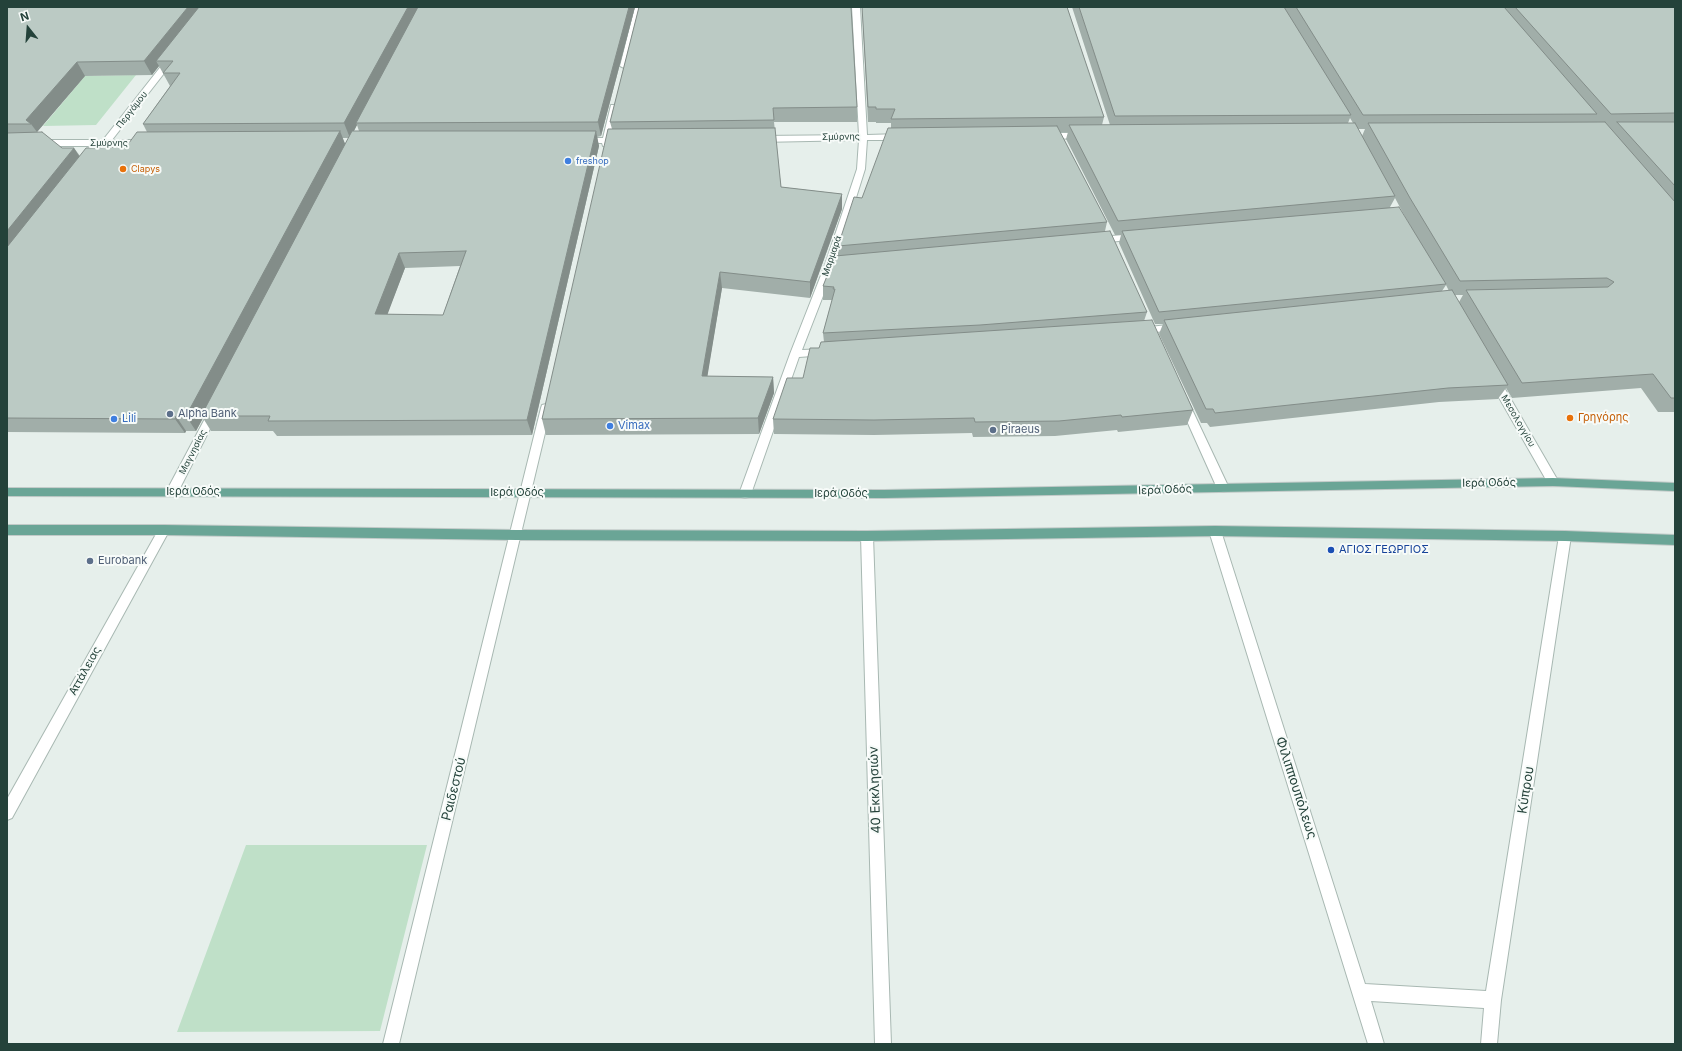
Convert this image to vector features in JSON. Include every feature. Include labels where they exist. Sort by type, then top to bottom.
[{"type":"main road","name":"Ιερά Οδός","points":[[7,492],[884,494],[1124,491],[1553,482],[1675,487]]},
{"type":"main road","points":[[7,530],[164,530],[516,535],[867,536],[1215,531],[1565,536],[1675,540]]},
{"type":"street","points":[[622,74],[639,7]]},
{"type":"street","name":"Μαρμαρά","points":[[745,494],[795,354],[834,264],[861,169],[863,137],[856,7]]},
{"type":"street","name":"Περγάμου","points":[[96,155],[178,50]]},
{"type":"street","points":[[603,156],[617,96]]},
{"type":"street","points":[[1036,136],[1094,135]]},
{"type":"street","points":[[1060,136],[1066,150]]},
{"type":"street","name":"Σμύρνης","points":[[754,139],[910,137]]},
{"type":"street","points":[[575,141],[630,140]]},
{"type":"street","name":"Σμύρνης","points":[[7,144],[152,143]]},
{"type":"street","points":[[1088,241],[1143,236]]},
{"type":"street","points":[[1127,332],[1190,326]]},
{"type":"street","points":[[795,354],[835,351]]},
{"type":"street","name":"Μεσολογγίου","points":[[1488,369],[1553,482]]},
{"type":"street","points":[[1180,394],[1223,488]]},
{"type":"street","name":"Ραιδεστού","points":[[391,1044],[516,535],[547,401]]},
{"type":"street","name":"Μαγνησίας","points":[[172,492],[218,403]]},
{"type":"street","name":"Αττάλειας","points":[[7,813],[164,530]]},
{"type":"street","name":"Φιλιππουπόλεως","points":[[1215,531],[1376,1044]]},
{"type":"street","name":"40 Εκκλησιών","points":[[867,536],[883,1044]]},
{"type":"street","name":"Κύπρου","points":[[1489,1044],[1494,1000],[1565,536]]},
{"type":"street","points":[[1360,992],[1494,1000]]},
{"type":"green space","points":[[136,75],[96,125],[43,126],[85,76]]},
{"type":"green space","points":[[246,845],[427,845],[380,1031],[177,1032]]},
{"type":"building","points":[[7,7],[188,7],[144,61],[77,62],[26,120],[31,124],[7,124]]},
{"type":"building","points":[[199,7],[408,7],[344,123],[143,124],[180,73],[163,73],[173,61],[156,61]]},
{"type":"building","points":[[418,7],[629,7],[598,122],[356,123]]},
{"type":"building","points":[[639,7],[851,7],[857,107],[773,108],[774,120],[610,122]]},
{"type":"building","points":[[862,7],[1067,7],[1104,117],[891,119],[895,109],[876,109],[876,107],[868,107]]},
{"type":"building","points":[[1079,7],[1284,7],[1351,115],[1115,116]]},
{"type":"building","points":[[1296,7],[1504,7],[1597,114],[1363,115]]},
{"type":"building","points":[[1515,7],[1675,7],[1675,113],[1611,114]]},
{"type":"building","points":[[1605,122],[1675,202],[1675,398],[1671,398],[1653,374],[1522,383],[1466,290],[1608,287],[1614,282],[1607,278],[1460,281],[1410,198],[1368,123]]},
{"type":"building","points":[[1617,122],[1675,122],[1675,186]]},
{"type":"building","points":[[1355,123],[1395,196],[1118,221],[1069,125]]},
{"type":"building","points":[[1057,126],[1107,222],[838,246],[854,197],[862,198],[888,128]]},
{"type":"building","points":[[775,128],[781,187],[842,194],[810,282],[720,272],[702,376],[773,377],[758,418],[542,419],[608,129]]},
{"type":"building","points":[[340,131],[186,416],[176,416],[175,419],[7,418],[7,247],[86,148],[126,147],[137,132]]},
{"type":"building","points":[[352,131],[596,131],[527,420],[268,421],[270,416],[201,416]],"holes":[[[466,251],[443,315],[375,314],[399,253]]]},
{"type":"building","points":[[42,132],[62,148],[74,148],[7,231],[7,133]]},
{"type":"building","points":[[1399,207],[1446,284],[1159,312],[1122,231]]},
{"type":"building","points":[[1110,231],[1147,312],[980,325],[823,333],[835,289],[833,289],[834,287],[823,286],[835,256]]},
{"type":"building","points":[[1452,290],[1508,385],[1448,388],[1215,413],[1213,409],[1206,409],[1164,320]]},
{"type":"building","points":[[1152,320],[1193,410],[1059,421],[975,422],[974,418],[874,420],[773,419],[787,378],[803,378],[810,348],[819,348],[821,342]]},
{"type":"place","name":"freshop","points":[[568,161]]},
{"type":"place","name":"Clapys","points":[[123,169]]},
{"type":"place","name":"Alpha Bank","points":[[170,414]]},
{"type":"place","name":"Γρηγόρης","points":[[1570,418]]},
{"type":"place","name":"Lili","points":[[114,419]]},
{"type":"place","name":"Vimax","points":[[610,426]]},
{"type":"place","name":"Piraeus","points":[[993,430]]},
{"type":"place","name":"ΑΓΙΟΣ ΓΕΩΡΓΙΟΣ","points":[[1331,550]]},
{"type":"place","name":"Eurobank","points":[[90,561]]}]
